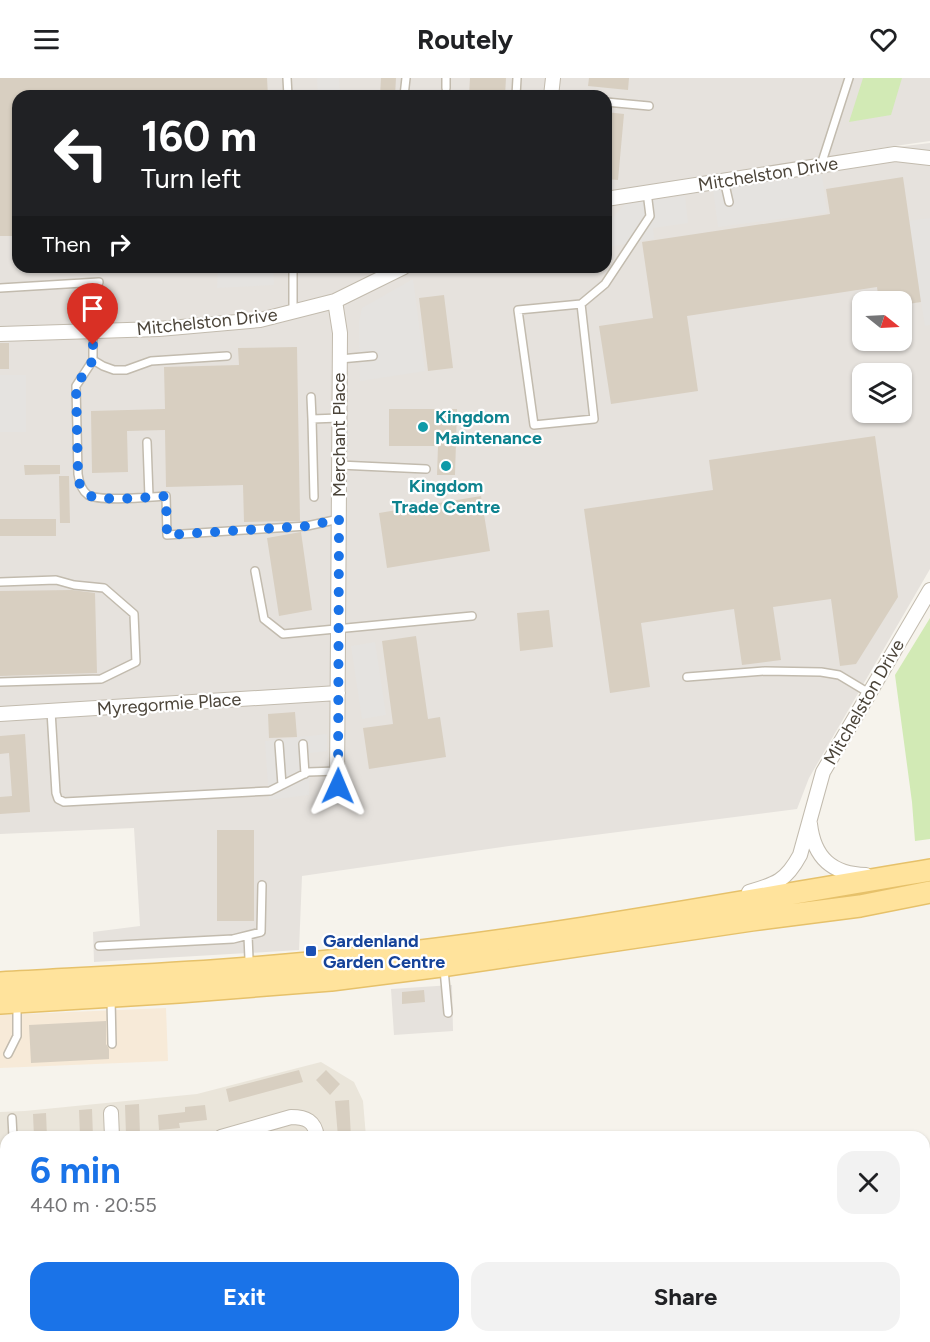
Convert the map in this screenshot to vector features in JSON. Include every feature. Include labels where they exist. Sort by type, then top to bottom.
[{"type":"main road","points":[[0,983],[220,969],[255,961],[366,958],[692,910],[930,869]]},
{"type":"main road","points":[[8,1002],[331,980],[860,906],[930,892]]},
{"type":"street","name":"Mitchelston Drive","points":[[612,198],[895,154],[930,158]]},
{"type":"street","name":"Mitchelston Drive","points":[[0,334],[159,329],[260,320],[335,301],[392,273]]},
{"type":"street","name":"Merchant Place","points":[[335,301],[340,333],[338,786]]},
{"type":"street","name":"Mitchelston Drive","points":[[692,910],[780,882],[787,876],[800,855],[823,772],[930,590]]},
{"type":"street","name":"Myregormie Place","points":[[0,714],[338,693]]},
{"type":"street","points":[[810,818],[811,831],[818,852],[826,862],[839,870],[869,874],[930,869]]},
{"type":"street","points":[[111,1113],[112,1131]]},
{"type":"street","points":[[242,1131],[291,1117],[300,1117],[310,1120],[316,1131]]},
{"type":"lane","points":[[446,78],[446,88]]},
{"type":"lane","points":[[822,165],[849,78]]},
{"type":"lane","points":[[612,103],[649,106]]},
{"type":"lane","points":[[724,180],[729,202]]},
{"type":"lane","points":[[581,304],[594,419],[534,425],[518,310],[581,304],[605,284],[650,216],[647,192]]},
{"type":"lane","points":[[292,273],[293,312]]},
{"type":"lane","points":[[0,288],[99,282]]},
{"type":"lane","points":[[93,331],[93,360],[76,386],[78,474],[80,486],[87,494],[98,498],[166,496],[167,535],[308,526],[339,519]]},
{"type":"lane","points":[[93,360],[114,370],[126,370],[151,361],[226,356]]},
{"type":"lane","points":[[340,359],[373,356]]},
{"type":"lane","points":[[311,397],[314,497]]},
{"type":"lane","points":[[312,419],[339,418]]},
{"type":"lane","points":[[147,442],[149,497]]},
{"type":"lane","points":[[339,465],[426,469]]},
{"type":"lane","points":[[255,571],[264,619],[283,634],[472,616]]},
{"type":"lane","points":[[0,582],[56,580],[74,585],[104,588],[134,614],[136,662],[101,679],[0,681]]},
{"type":"lane","points":[[687,676],[765,671],[821,672],[839,675],[869,693]]},
{"type":"lane","points":[[51,711],[56,793],[58,798],[64,802],[270,791],[305,774],[338,771]]},
{"type":"lane","points":[[279,744],[282,785]]},
{"type":"lane","points":[[303,744],[305,774]]},
{"type":"lane","points":[[99,946],[233,939],[261,932],[262,885]]},
{"type":"lane","points":[[248,936],[255,961]]},
{"type":"lane","points":[[444,966],[448,1013]]},
{"type":"lane","points":[[111,996],[112,1044]]},
{"type":"lane","points":[[8,1002],[17,1036],[8,1054]]},
{"type":"lane","points":[[12,1118],[13,1131]]},
{"type":"shaded area","points":[[0,78],[930,78],[930,141],[846,153],[930,143],[930,569],[809,778],[797,809],[509,846],[302,876],[299,950],[94,962],[93,932],[140,926],[134,828],[0,834]]},
{"type":"shaded area","points":[[317,78],[339,78],[340,90],[318,90]]},
{"type":"shaded area","points":[[822,175],[827,213],[718,227],[713,189]]},
{"type":"shaded area","points":[[685,196],[688,223],[653,228],[654,239],[612,246],[612,218],[625,204]]},
{"type":"shaded area","points":[[930,218],[930,325],[925,326],[908,221]]},
{"type":"shaded area","points":[[218,273],[273,273],[274,285],[217,288]]},
{"type":"shaded area","points":[[413,279],[425,371],[360,381],[359,322],[362,308]]},
{"type":"shaded area","points":[[0,375],[26,375],[26,432],[0,432]]},
{"type":"shaded area","points":[[375,642],[386,715],[362,719],[351,646]]},
{"type":"shaded area","points":[[327,734],[327,751],[310,753],[309,795],[269,800],[265,741]]},
{"type":"shaded area","points":[[452,985],[453,1031],[394,1035],[391,989]]},
{"type":"shaded area","points":[[166,1008],[168,1061],[0,1068],[0,1015]]},
{"type":"shaded area","points":[[321,1062],[354,1082],[363,1101],[366,1131],[0,1131],[0,1112],[197,1094]]},
{"type":"green space","points":[[863,78],[902,78],[891,115],[849,122]]},
{"type":"green space","points":[[930,618],[930,839],[915,841],[895,675]]},
{"type":"building","points":[[0,78],[267,78],[268,90],[12,90],[12,236],[0,236]]},
{"type":"building","points":[[381,78],[396,78],[395,90],[380,90]]},
{"type":"building","points":[[470,78],[506,78],[505,90],[469,90]]},
{"type":"building","points":[[589,78],[629,78],[628,90],[588,86]]},
{"type":"building","points":[[612,113],[624,114],[618,180],[612,180]]},
{"type":"building","points":[[903,177],[921,302],[912,303],[912,291],[878,291],[877,287],[687,316],[698,391],[611,404],[599,326],[653,318],[642,242],[830,214],[826,189]]},
{"type":"building","points":[[444,295],[453,368],[428,371],[419,298]]},
{"type":"building","points":[[0,343],[9,343],[9,369],[0,369]]},
{"type":"building","points":[[297,347],[300,521],[244,522],[243,485],[166,487],[165,430],[127,431],[128,472],[92,473],[91,411],[165,409],[164,367],[239,365],[238,348]]},
{"type":"building","name":"Kingdom Maintenance","points":[[389,409],[457,409],[455,475],[437,475],[438,446],[389,446]]},
{"type":"building","points":[[875,436],[898,597],[856,664],[840,666],[831,599],[773,607],[781,660],[742,665],[734,609],[641,623],[650,687],[610,693],[584,509],[713,490],[709,460]]},
{"type":"building","points":[[24,465],[60,465],[60,474],[25,475]]},
{"type":"building","points":[[59,476],[69,476],[70,523],[60,523]]},
{"type":"building","points":[[481,496],[490,551],[387,568],[379,513]]},
{"type":"building","points":[[0,519],[56,519],[56,536],[0,536]]},
{"type":"building","points":[[301,532],[312,610],[279,616],[267,538]]},
{"type":"building","points":[[72,590],[95,593],[97,673],[0,676],[0,591]]},
{"type":"building","points":[[549,610],[553,647],[520,651],[517,613]]},
{"type":"building","points":[[416,636],[428,719],[440,717],[446,757],[369,769],[363,728],[393,724],[382,641]]},
{"type":"building","points":[[295,712],[297,737],[269,738],[268,714]]},
{"type":"building","points":[[25,734],[30,812],[0,814],[0,797],[12,796],[9,753],[0,754],[0,736]]},
{"type":"building","points":[[217,830],[254,830],[254,921],[217,921]]},
{"type":"building","points":[[424,990],[425,1002],[402,1004],[402,992]]},
{"type":"building","points":[[106,1021],[106,1044],[109,1049],[109,1059],[31,1063],[29,1025]]},
{"type":"building","points":[[299,1070],[303,1082],[229,1102],[226,1089]]},
{"type":"building","points":[[326,1070],[340,1084],[330,1095],[316,1080]]},
{"type":"building","points":[[349,1100],[351,1131],[338,1131],[335,1101]]},
{"type":"building","points":[[139,1104],[140,1131],[126,1131],[125,1105]]},
{"type":"building","points":[[205,1105],[207,1120],[179,1123],[180,1128],[159,1130],[158,1115],[185,1112],[185,1107]]},
{"type":"building","points":[[92,1109],[93,1131],[80,1131],[79,1110]]},
{"type":"building","points":[[46,1113],[47,1131],[34,1131],[33,1114]]},
{"type":"place","name":"Kingdom Maintenance","points":[[423,427]]},
{"type":"place","name":"Kingdom Trade Centre","points":[[446,466]]},
{"type":"place","name":"Gardenland Garden Centre","points":[[311,951]]},
{"type":"route","points":[[93,345],[93,360],[76,386],[78,474],[80,486],[87,494],[98,498],[166,496],[167,535],[308,526],[339,519],[338,786]]}]
